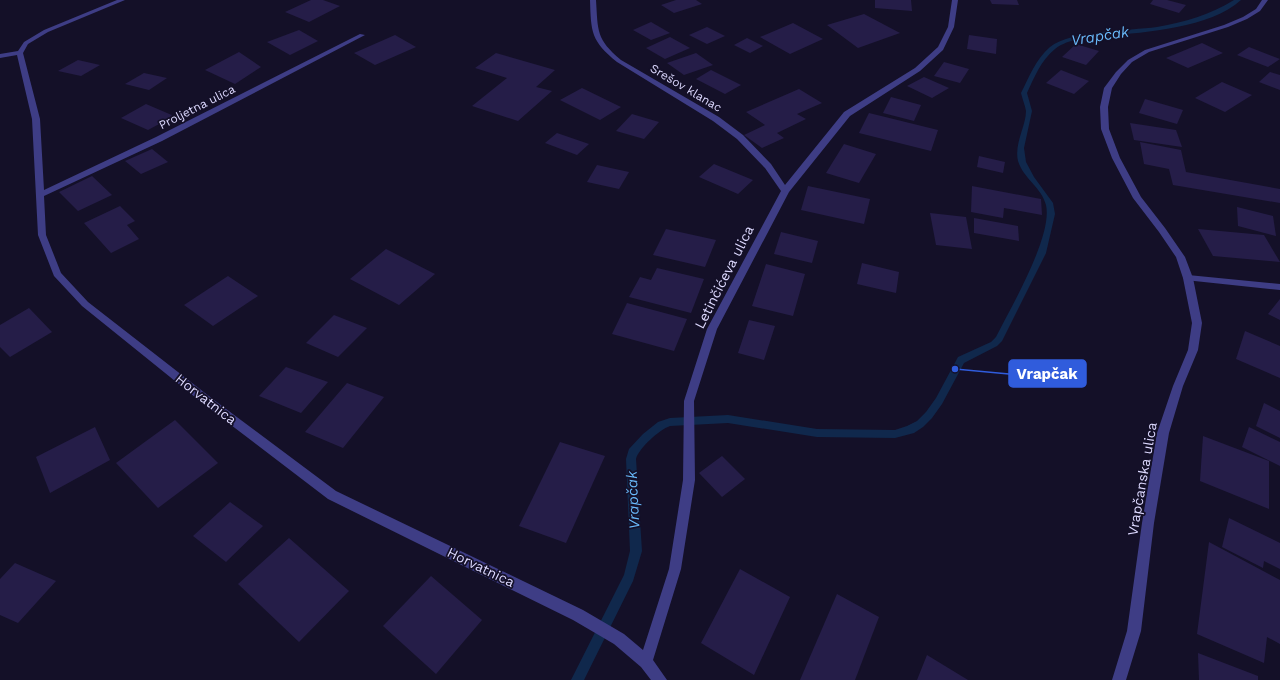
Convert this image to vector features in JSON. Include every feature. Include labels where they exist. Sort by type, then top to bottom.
[{"type":"street","points":[[0,56],[20,53],[26,43],[46,31],[122,0]]},
{"type":"street","name":"Srešov klanac","points":[[593,0],[597,40],[605,50],[619,61],[716,119],[740,137],[768,166],[785,191]]},
{"type":"street","name":"Letinčićeva ulica","points":[[646,662],[675,569],[689,480],[689,402],[712,329],[785,191],[846,114],[911,74],[938,52],[948,37],[955,0]]},
{"type":"street","name":"Vrapčanska ulica","points":[[1119,680],[1134,631],[1163,433],[1178,386],[1193,350],[1197,323],[1188,278],[1180,257],[1162,230],[1137,198],[1116,158],[1105,129],[1104,107],[1108,88],[1118,73],[1130,61],[1147,51],[1226,26],[1245,18],[1258,10],[1265,0]]},
{"type":"street","name":"Proljetna ulica","points":[[40,195],[159,139],[362,35]]},
{"type":"street","name":"Horvatnica","points":[[20,53],[36,120],[42,235],[57,274],[85,304],[210,403],[332,495],[578,615],[619,639],[646,662],[660,680]]},
{"type":"street","points":[[1188,278],[1280,287]]},
{"type":"building","points":[[311,0],[323,0],[340,6],[309,22],[285,12]]},
{"type":"building","points":[[676,0],[696,0],[702,4],[674,13],[661,5]]},
{"type":"building","points":[[875,0],[911,0],[912,11],[875,8]]},
{"type":"building","points":[[990,0],[1017,0],[1019,5],[992,4]]},
{"type":"building","points":[[1153,0],[1167,0],[1186,5],[1179,13],[1150,4]]},
{"type":"building","points":[[864,14],[900,33],[858,48],[827,25]]},
{"type":"building","points":[[651,22],[670,33],[651,40],[633,30]]},
{"type":"building","points":[[793,23],[823,39],[790,54],[760,37]]},
{"type":"building","points":[[707,27],[725,36],[707,44],[689,35]]},
{"type":"building","points":[[299,30],[318,41],[290,55],[267,42]]},
{"type":"building","points":[[395,35],[416,47],[375,65],[354,53]]},
{"type":"building","points":[[969,35],[997,39],[996,54],[967,49]]},
{"type":"building","points":[[670,37],[690,48],[665,59],[646,48]]},
{"type":"building","points":[[747,38],[763,46],[750,53],[734,45]]},
{"type":"building","points":[[1202,43],[1223,53],[1188,68],[1166,58]]},
{"type":"building","points":[[1076,44],[1099,51],[1086,65],[1062,57]]},
{"type":"building","points":[[1249,47],[1280,59],[1268,67],[1237,55]]},
{"type":"building","points":[[239,52],[261,67],[235,84],[205,70]]},
{"type":"building","points":[[496,53],[555,70],[536,87],[552,91],[518,121],[472,106],[507,78],[475,68]]},
{"type":"building","points":[[696,53],[713,65],[684,75],[667,63]]},
{"type":"building","points":[[78,60],[100,65],[81,76],[58,71]]},
{"type":"building","points":[[944,62],[969,69],[960,83],[934,76]]},
{"type":"building","points":[[711,70],[741,85],[725,94],[696,79]]},
{"type":"building","points":[[1061,70],[1089,81],[1074,94],[1046,83]]},
{"type":"building","points":[[1270,72],[1280,75],[1280,90],[1259,82]]},
{"type":"building","points":[[144,73],[167,78],[149,90],[125,84]]},
{"type":"building","points":[[924,77],[949,88],[932,98],[907,86]]},
{"type":"building","points":[[1222,82],[1252,95],[1225,112],[1195,98]]},
{"type":"building","points":[[582,88],[621,107],[600,120],[560,100]]},
{"type":"building","points":[[799,89],[822,103],[797,114],[806,119],[777,133],[784,138],[762,148],[744,135],[765,125],[746,112]]},
{"type":"building","points":[[891,97],[921,105],[914,121],[883,113]]},
{"type":"building","points":[[1145,99],[1183,110],[1177,124],[1139,113]]},
{"type":"building","points":[[146,104],[174,116],[148,130],[121,118]]},
{"type":"building","points":[[869,113],[938,130],[931,151],[859,133]]},
{"type":"building","points":[[632,114],[659,122],[644,139],[616,131]]},
{"type":"building","points":[[1130,123],[1176,130],[1182,147],[1134,140]]},
{"type":"building","points":[[557,133],[589,144],[577,155],[545,143]]},
{"type":"building","points":[[1140,142],[1181,150],[1186,172],[1280,189],[1280,203],[1173,185],[1169,169],[1144,164]]},
{"type":"building","points":[[844,144],[876,154],[859,183],[826,173]]},
{"type":"building","points":[[152,149],[168,162],[141,174],[125,161]]},
{"type":"building","points":[[979,156],[1005,162],[1003,173],[977,167]]},
{"type":"building","points":[[714,164],[753,180],[738,194],[699,177]]},
{"type":"building","points":[[597,165],[629,172],[619,189],[587,182]]},
{"type":"building","points":[[92,176],[112,195],[78,211],[59,192]]},
{"type":"building","points":[[808,186],[870,199],[864,224],[801,210]]},
{"type":"building","points":[[972,186],[1041,199],[1042,215],[1004,208],[1003,218],[971,212]]},
{"type":"building","points":[[120,206],[135,221],[127,225],[139,239],[111,253],[84,223]]},
{"type":"building","points":[[1237,207],[1273,216],[1276,236],[1238,226]]},
{"type":"building","points":[[930,213],[966,217],[972,249],[936,245]]},
{"type":"building","points":[[974,218],[1018,226],[1019,241],[974,233]]},
{"type":"building","points":[[666,229],[716,240],[705,267],[653,255]]},
{"type":"building","points":[[1198,229],[1264,235],[1280,262],[1213,256]]},
{"type":"building","points":[[781,232],[818,241],[812,263],[774,254]]},
{"type":"building","points":[[386,249],[435,274],[399,305],[350,279]]},
{"type":"building","points":[[862,263],[899,272],[896,293],[857,284]]},
{"type":"building","points":[[766,264],[805,274],[793,316],[752,306]]},
{"type":"building","points":[[657,268],[704,279],[691,313],[629,297],[640,277],[651,280]]},
{"type":"building","points":[[228,276],[258,296],[213,326],[184,305]]},
{"type":"building","points":[[1280,299],[1280,320],[1268,314]]},
{"type":"building","points":[[627,303],[687,319],[674,351],[612,334]]},
{"type":"building","points":[[29,308],[52,332],[10,357],[0,347],[0,325]]},
{"type":"building","points":[[334,315],[367,328],[338,357],[306,343]]},
{"type":"building","points":[[749,320],[775,326],[764,360],[738,353]]},
{"type":"building","points":[[1245,331],[1280,346],[1280,378],[1236,359]]},
{"type":"building","points":[[286,367],[328,382],[301,413],[259,396]]},
{"type":"building","points":[[347,383],[384,397],[343,448],[305,432]]},
{"type":"building","points":[[1264,403],[1280,411],[1280,438],[1256,426]]},
{"type":"building","points":[[175,420],[218,463],[158,508],[116,463]]},
{"type":"building","points":[[95,427],[110,460],[50,493],[36,457]]},
{"type":"building","points":[[1249,427],[1280,442],[1280,466],[1242,447]]},
{"type":"building","points":[[1203,436],[1269,461],[1269,509],[1200,481]]},
{"type":"building","points":[[560,442],[605,456],[566,543],[519,526]]},
{"type":"building","points":[[722,456],[745,479],[722,497],[699,473]]},
{"type":"building","points":[[230,502],[263,526],[226,562],[193,536]]},
{"type":"building","points":[[1229,518],[1280,543],[1280,569],[1264,561],[1263,568],[1222,547]]},
{"type":"building","points":[[289,538],[349,591],[299,642],[238,584]]},
{"type":"building","points":[[1209,542],[1280,580],[1280,644],[1267,637],[1264,663],[1197,634]]},
{"type":"building","points":[[15,563],[56,581],[18,623],[0,615],[0,579]]},
{"type":"building","points":[[740,569],[790,597],[754,675],[701,643]]},
{"type":"building","points":[[431,576],[482,620],[436,674],[383,626]]},
{"type":"building","points":[[837,594],[879,617],[855,680],[800,680]]},
{"type":"building","points":[[1198,653],[1258,676],[1258,680],[1199,680]]},
{"type":"building","points":[[927,655],[968,680],[917,680]]},
{"type":"waterway","name":"Vrapčak","points":[[577,680],[629,577],[636,551],[631,459],[633,452],[647,437],[662,425],[670,422],[728,419],[817,433],[895,434],[910,430],[920,424],[929,415],[939,401],[961,360],[994,344],[999,339],[1042,253],[1051,214],[1049,203],[1031,178],[1022,162],[1021,148],[1029,111],[1024,93],[1036,68],[1046,54],[1052,48],[1069,39],[1179,24],[1200,19],[1220,11],[1238,0]]},
{"type":"place","name":"Vrapčak","points":[[955,369]]}]
